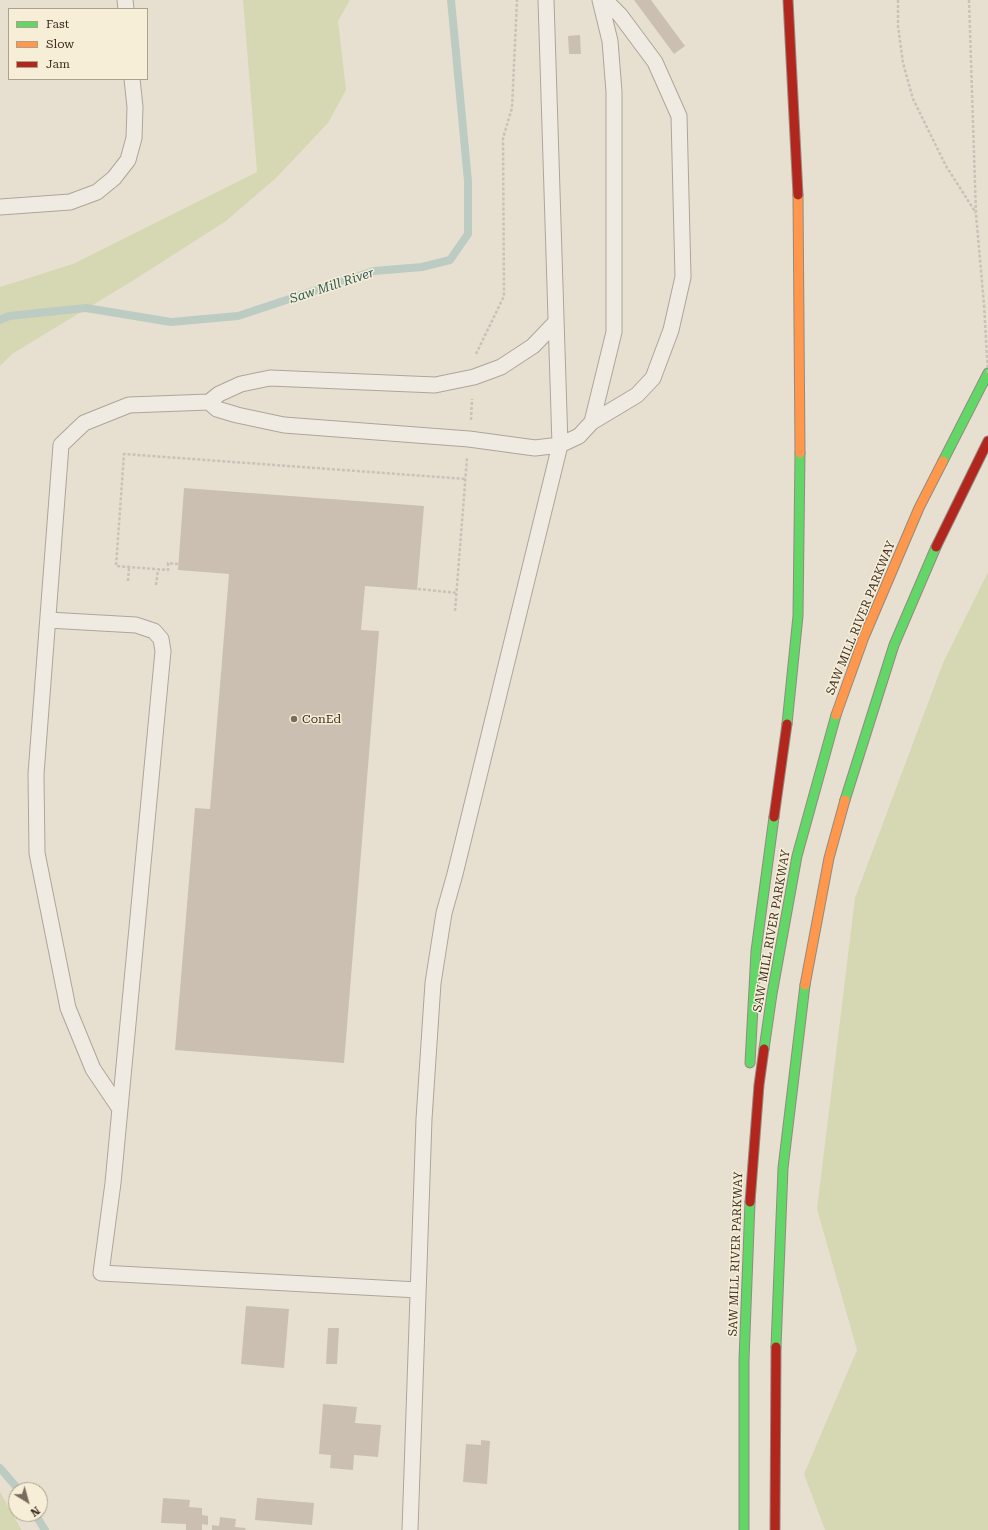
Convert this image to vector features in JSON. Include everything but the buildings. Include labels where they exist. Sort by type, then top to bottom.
[{"type":"highway","points":[[751,1177],[750,1080],[752,1002],[756,951],[792,688],[798,616],[800,507],[799,212],[794,81],[788,0]]},
{"type":"highway","name":"SAW MILL RIVER PARKWAY","points":[[744,1530],[744,1360],[751,1177],[760,1078],[787,903],[807,814],[828,740],[864,637],[900,549],[988,373]]},
{"type":"highway","points":[[775,1530],[776,1340],[783,1168],[804,990],[820,902],[852,772],[894,645],[928,563],[988,441]]},
{"type":"lane","points":[[410,1530],[424,1119],[433,983],[444,913],[455,874],[560,445],[546,0]]},
{"type":"lane","points":[[592,422],[614,332],[614,92],[610,41],[600,0]]},
{"type":"lane","points":[[209,402],[217,409],[284,425],[469,439],[535,448],[560,445],[579,436],[592,422],[637,395],[653,378],[671,330],[683,278],[679,116],[655,62],[620,15],[605,0]]},
{"type":"lane","points":[[0,207],[70,202],[97,192],[114,178],[128,160],[134,138],[135,107],[132,80]]},
{"type":"lane","points":[[120,1109],[93,1070],[68,1008],[37,854],[36,774],[61,445],[84,423],[129,405],[209,402],[219,394],[241,384],[270,378],[435,385],[474,377],[501,367],[533,346],[556,322]]},
{"type":"lane","points":[[48,620],[136,625],[154,631],[161,639],[163,651],[114,1183],[101,1273],[418,1290]]},
{"type":"path","points":[[455,611],[476,354],[504,296],[503,138],[512,108],[517,0]]},
{"type":"path","points":[[898,0],[898,26],[903,64],[913,99],[946,166],[976,214]]},
{"type":"path","points":[[969,0],[976,214],[988,373]]},
{"type":"path","points":[[178,564],[168,563],[168,570],[116,566],[124,454],[466,479]]},
{"type":"path","points":[[128,580],[129,568]]},
{"type":"path","points":[[156,585],[158,570]]},
{"type":"path","points":[[418,589],[457,593]]},
{"type":"green space","points":[[243,0],[350,0],[338,21],[346,90],[328,123],[276,178],[226,221],[137,278],[12,354],[0,366],[0,287],[73,264],[257,172]]},
{"type":"green space","points":[[988,572],[988,1530],[825,1530],[804,1474],[857,1350],[817,1209],[855,898],[943,663]]},
{"type":"green space","points":[[0,1492],[8,1506],[8,1522],[17,1522],[21,1529],[0,1530]]},
{"type":"waterway","name":"Saw Mill River","points":[[0,320],[9,316],[86,308],[171,322],[238,316],[374,271],[422,267],[450,260],[468,234],[468,181],[451,0]]},
{"type":"waterway","name":"Saw Mill River","points":[[0,1468],[12,1482]]},
{"type":"waterway","name":"Saw Mill River","points":[[40,1522],[45,1530]]},
{"type":"traffic: fast","points":[[943,461],[988,373]]},
{"type":"traffic: fast","points":[[787,724],[798,616],[800,453]]},
{"type":"traffic: fast","points":[[845,800],[894,645],[936,547]]},
{"type":"traffic: fast","points":[[764,1049],[772,994],[797,856],[836,715]]},
{"type":"traffic: fast","points":[[750,1063],[756,951],[774,817]]},
{"type":"traffic: fast","points":[[776,1347],[783,1168],[805,985]]},
{"type":"traffic: fast","points":[[744,1530],[744,1360],[750,1202]]},
{"type":"traffic: slow","points":[[798,195],[800,453]]},
{"type":"traffic: slow","points":[[836,715],[864,637],[919,508],[943,461]]},
{"type":"traffic: slow","points":[[805,985],[829,858],[845,800]]},
{"type":"traffic: jam","points":[[788,0],[798,195]]},
{"type":"traffic: jam","points":[[936,547],[988,441]]},
{"type":"traffic: jam","points":[[774,817],[787,724]]},
{"type":"traffic: jam","points":[[750,1202],[759,1085],[764,1049]]},
{"type":"traffic: jam","points":[[775,1530],[776,1347]]},
{"type":"place","name":"ConEd","points":[[294,719]]}]
